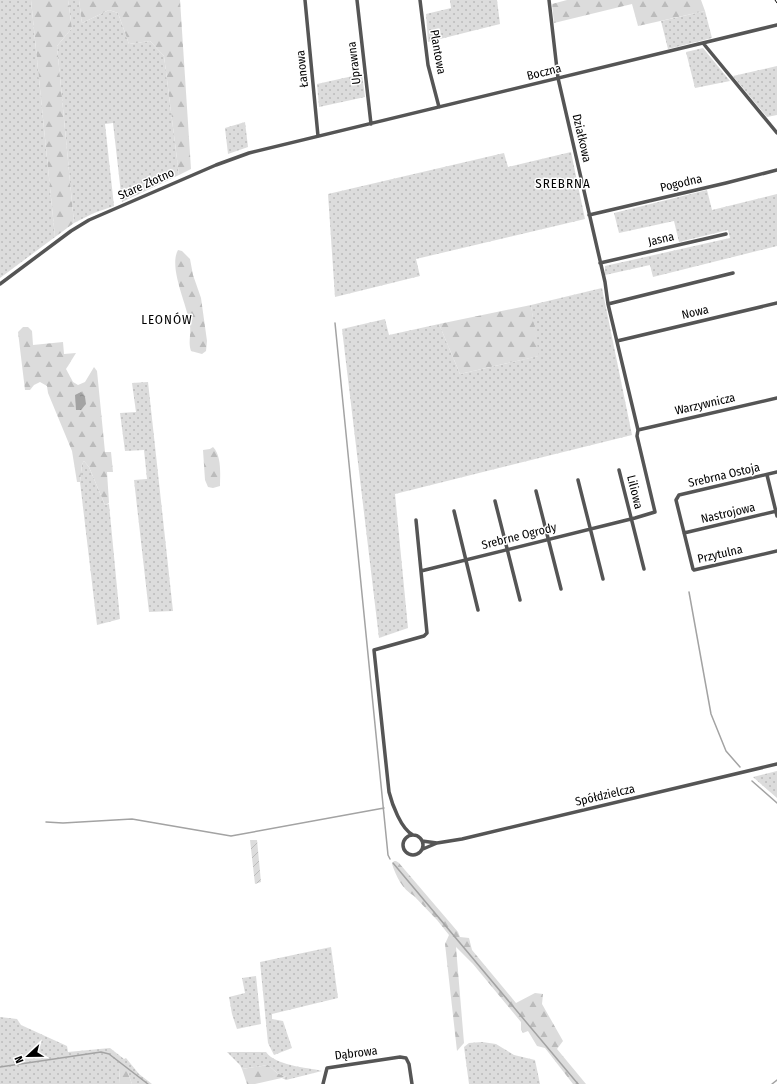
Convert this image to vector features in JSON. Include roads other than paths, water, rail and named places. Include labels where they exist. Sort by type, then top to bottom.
[{"type":"street","name":"Łanowa","points":[[305,0],[317,136]]},
{"type":"street","name":"Uprawna","points":[[357,0],[371,124]]},
{"type":"street","name":"Plantowa","points":[[420,0],[428,65],[439,107]]},
{"type":"street","name":"Działkowa","points":[[549,0],[558,78],[608,304],[638,430]]},
{"type":"street","name":"Boczna","points":[[317,136],[777,25]]},
{"type":"street","points":[[702,43],[777,133]]},
{"type":"street","name":"Stare Złotno","points":[[0,284],[71,231],[89,220],[233,158],[317,136]]},
{"type":"street","name":"Pogodna","points":[[589,215],[777,170]]},
{"type":"street","name":"Jasna","points":[[600,263],[726,234]]},
{"type":"street","points":[[608,304],[733,273]]},
{"type":"street","name":"Nowa","points":[[617,341],[777,303]]},
{"type":"street","name":"Warzywnicza","points":[[638,430],[777,398]]},
{"type":"street","name":"Srebrne Ogrody","points":[[421,570],[508,550],[655,512],[637,436],[638,430]]},
{"type":"street","name":"Liliowa","points":[[619,470],[644,569]]},
{"type":"street","name":"Srebrna Ostoja","points":[[676,498],[679,495],[777,472]]},
{"type":"street","name":"Nastrojowa","points":[[684,533],[777,513],[767,475]]},
{"type":"street","points":[[578,480],[603,579]]},
{"type":"street","points":[[536,491],[561,589]]},
{"type":"street","name":"Przytulna","points":[[676,498],[694,570],[777,551]]},
{"type":"street","points":[[495,501],[520,600]]},
{"type":"street","points":[[454,510],[478,610]]},
{"type":"street","points":[[416,520],[427,635],[374,650],[389,792],[391,800],[405,829],[406,838],[404,847],[409,854],[415,855],[421,852],[422,849],[437,843]]},
{"type":"street","name":"Spółdzielcza","points":[[437,843],[462,840],[777,764]]},
{"type":"street","points":[[405,829],[422,841],[437,843]]},
{"type":"street","points":[[406,838],[413,835]]},
{"type":"street","points":[[422,841],[422,849]]},
{"type":"street","name":"Dąbrowa","points":[[323,1084],[327,1068],[400,1057],[406,1058],[409,1064],[412,1084]]},
{"type":"water","points":[[81,392],[85,397],[86,404],[81,410],[76,410],[75,395]]},
{"type":"waterway","points":[[335,323],[388,855],[390,859]]},
{"type":"waterway","points":[[689,592],[711,714],[726,751],[740,767]]},
{"type":"waterway","points":[[752,781],[777,803]]},
{"type":"waterway","points":[[46,822],[63,823],[132,819],[231,836],[384,808]]},
{"type":"waterway","points":[[393,863],[578,1084]]},
{"type":"waterway","points":[[0,1067],[101,1052],[109,1054],[148,1084]]},
{"type":"waterway","points":[[772,1084],[777,1080]]},
{"type":"district","name":"SREBRNA","points":[[563,183]]},
{"type":"district","name":"LEONÓW","points":[[167,319]]}]
